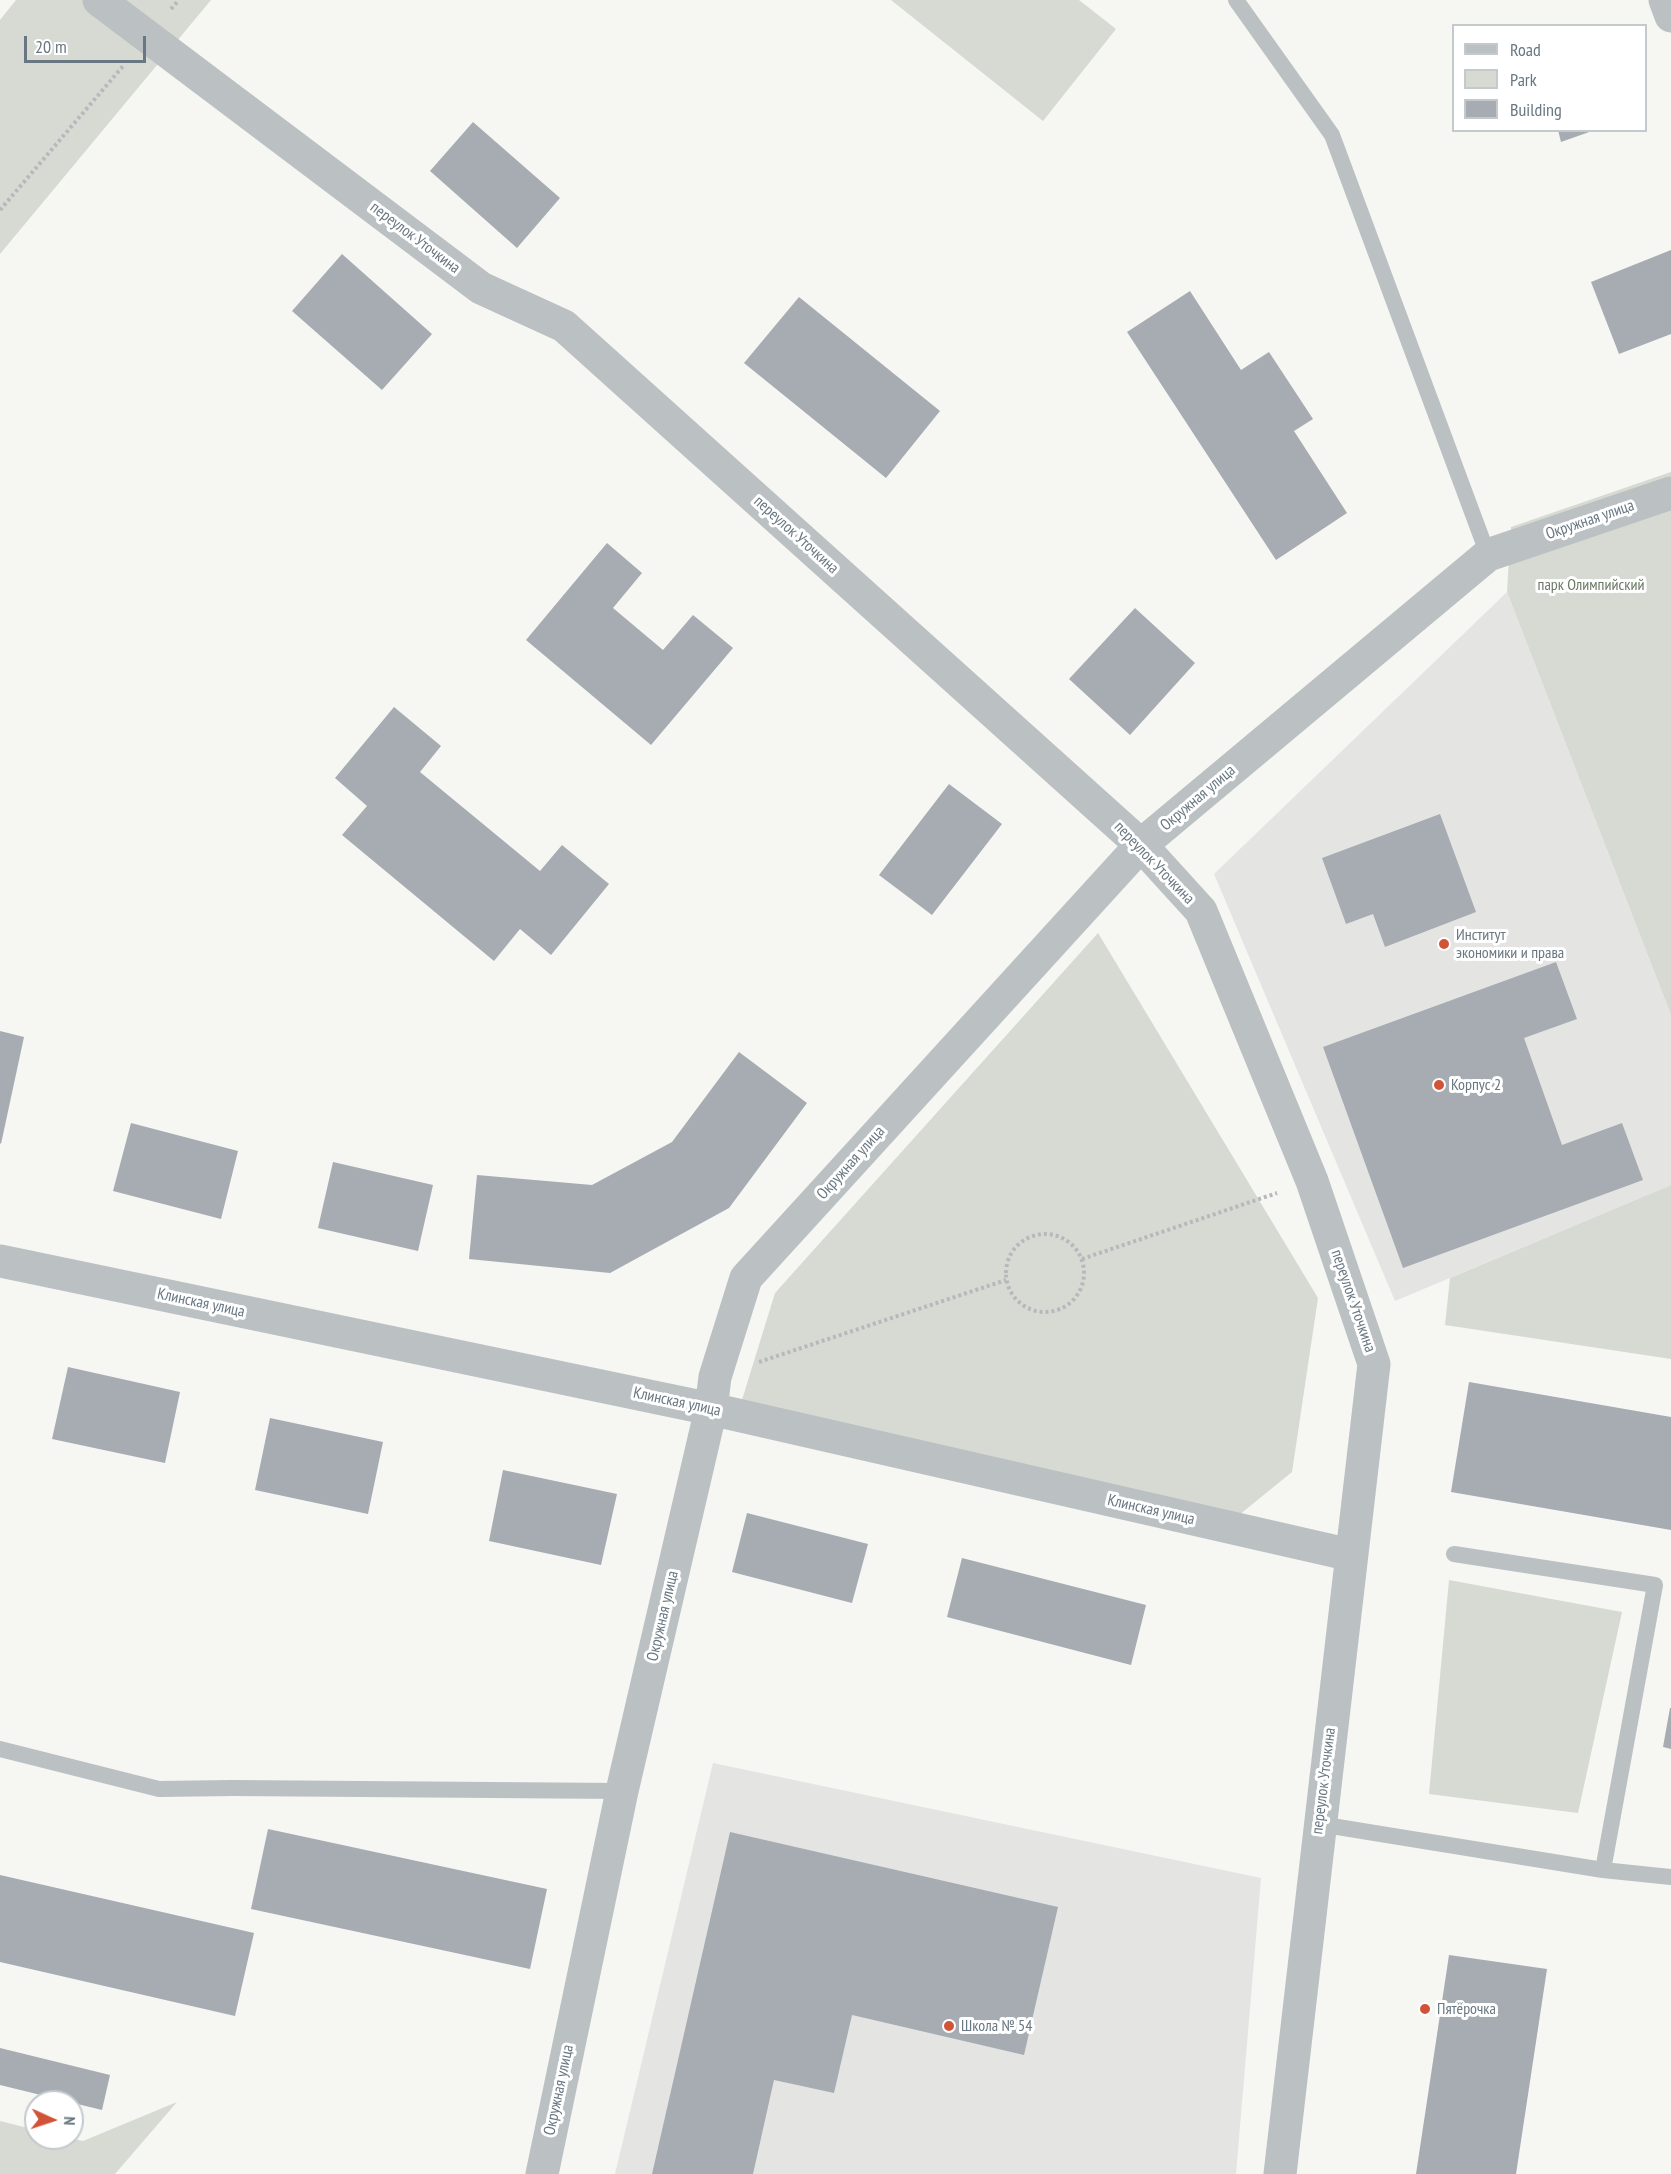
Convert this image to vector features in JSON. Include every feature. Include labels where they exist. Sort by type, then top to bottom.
[{"type":"street","name":"переулок Уточкина","points":[[99,0],[481,288],[564,326],[1141,845],[1201,911],[1312,1181],[1374,1364],[1280,2174]]},
{"type":"street","points":[[1665,0],[1671,16]]},
{"type":"street","name":"Окружная улица","points":[[542,2174],[622,1791],[711,1409],[715,1377],[746,1278],[1141,845],[1488,555],[1671,492]]},
{"type":"street","name":"Клинская улица","points":[[0,1261],[711,1409],[1351,1555]]},
{"type":"lane","points":[[1236,0],[1332,135],[1488,555]]},
{"type":"lane","points":[[1454,1554],[1655,1585],[1603,1870]]},
{"type":"lane","points":[[0,1749],[159,1789],[622,1791]]},
{"type":"lane","points":[[1319,1824],[1603,1870],[1671,1876]]},
{"type":"path","points":[[0,210],[179,0]]},
{"type":"path","points":[[1082,1259],[1312,1181]]},
{"type":"path","points":[[1040,1233],[1054,1233],[1066,1239],[1075,1247],[1082,1259],[1085,1271],[1083,1284],[1077,1296],[1068,1305],[1056,1311],[1030,1310],[1019,1303],[1011,1293],[1006,1280],[1009,1255],[1017,1244],[1040,1233]]},
{"type":"path","points":[[715,1377],[1006,1280]]},
{"type":"shaded area","name":"Институт экономики и права","points":[[1507,592],[1671,1015],[1671,1185],[1395,1301],[1214,874]]},
{"type":"shaded area","name":"Школа № 54","points":[[713,1763],[1261,1878],[1236,2174],[615,2174]]},
{"type":"green space","points":[[16,0],[211,0],[0,254],[0,20]]},
{"type":"green space","points":[[891,0],[1079,0],[1116,29],[1043,121]]},
{"type":"green space","name":"парк Олимпийский","points":[[1671,472],[1671,1015],[1507,592],[1511,527]]},
{"type":"green space","points":[[1098,933],[1318,1298],[1292,1472],[1212,1537],[733,1429],[775,1293]]},
{"type":"green space","points":[[1671,1185],[1671,1359],[1445,1325],[1450,1278]]},
{"type":"green space","points":[[1449,1580],[1622,1612],[1578,1813],[1429,1794]]},
{"type":"green space","points":[[177,2102],[115,2174],[0,2174],[0,2121],[24,2127],[24,2150],[84,2150],[84,2141]]},
{"type":"building","points":[[473,122],[560,198],[517,248],[430,171]]},
{"type":"building","points":[[1558,132],[1589,132],[1561,142]]},
{"type":"building","points":[[1671,250],[1671,334],[1619,354],[1591,282]]},
{"type":"building","points":[[342,254],[432,334],[382,390],[292,311]]},
{"type":"building","points":[[1190,291],[1241,370],[1269,352],[1313,419],[1294,431],[1347,513],[1276,560],[1127,332]]},
{"type":"building","points":[[799,297],[940,411],[886,478],[744,363]]},
{"type":"building","points":[[607,543],[642,573],[613,608],[663,650],[693,615],[733,648],[651,745],[526,640]]},
{"type":"building","points":[[1135,608],[1195,663],[1130,735],[1069,679]]},
{"type":"building","points":[[394,707],[441,746],[420,772],[540,871],[562,845],[609,884],[551,955],[520,929],[494,961],[342,835],[367,806],[335,778]]},
{"type":"building","points":[[949,784],[1002,824],[932,915],[879,875]]},
{"type":"building","points":[[1440,814],[1476,912],[1385,947],[1373,914],[1346,924],[1322,858]]},
{"type":"building","name":"Корпус 2","points":[[1556,962],[1577,1019],[1524,1038],[1562,1145],[1622,1123],[1643,1180],[1403,1268],[1323,1047]]},
{"type":"building","points":[[0,1031],[24,1037],[1,1144],[0,1143]]},
{"type":"building","points":[[739,1052],[807,1103],[729,1208],[610,1273],[469,1259],[477,1175],[592,1185],[672,1142]]},
{"type":"building","points":[[131,1123],[238,1151],[221,1219],[113,1191]]},
{"type":"building","points":[[333,1162],[433,1185],[418,1251],[318,1228]]},
{"type":"building","points":[[68,1367],[180,1392],[165,1463],[52,1439]]},
{"type":"building","points":[[1469,1382],[1671,1417],[1671,1530],[1451,1492]]},
{"type":"building","points":[[270,1418],[383,1442],[368,1514],[255,1490]]},
{"type":"building","points":[[503,1470],[617,1494],[601,1565],[489,1541]]},
{"type":"building","points":[[747,1513],[868,1544],[852,1603],[732,1572]]},
{"type":"building","points":[[962,1558],[1146,1605],[1131,1665],[947,1617]]},
{"type":"building","points":[[1671,1708],[1671,1749],[1663,1747]]},
{"type":"building","points":[[268,1829],[547,1889],[530,1969],[251,1909]]},
{"type":"building","points":[[730,1832],[1058,1907],[1024,2055],[852,2015],[834,2093],[774,2080],[753,2174],[652,2174]]},
{"type":"building","points":[[0,1875],[254,1933],[235,2016],[0,1962]]},
{"type":"building","points":[[1449,1955],[1547,1969],[1516,2174],[1416,2174]]},
{"type":"building","points":[[0,2048],[110,2075],[102,2110],[84,2106],[84,2090],[24,2091],[0,2085]]},
{"type":"place","name":"Институт экономики и права","points":[[1444,944]]},
{"type":"place","name":"Корпус 2","points":[[1439,1085]]},
{"type":"place","name":"Пятёрочка","points":[[1425,2009]]},
{"type":"place","name":"Школа № 54","points":[[949,2026]]}]
